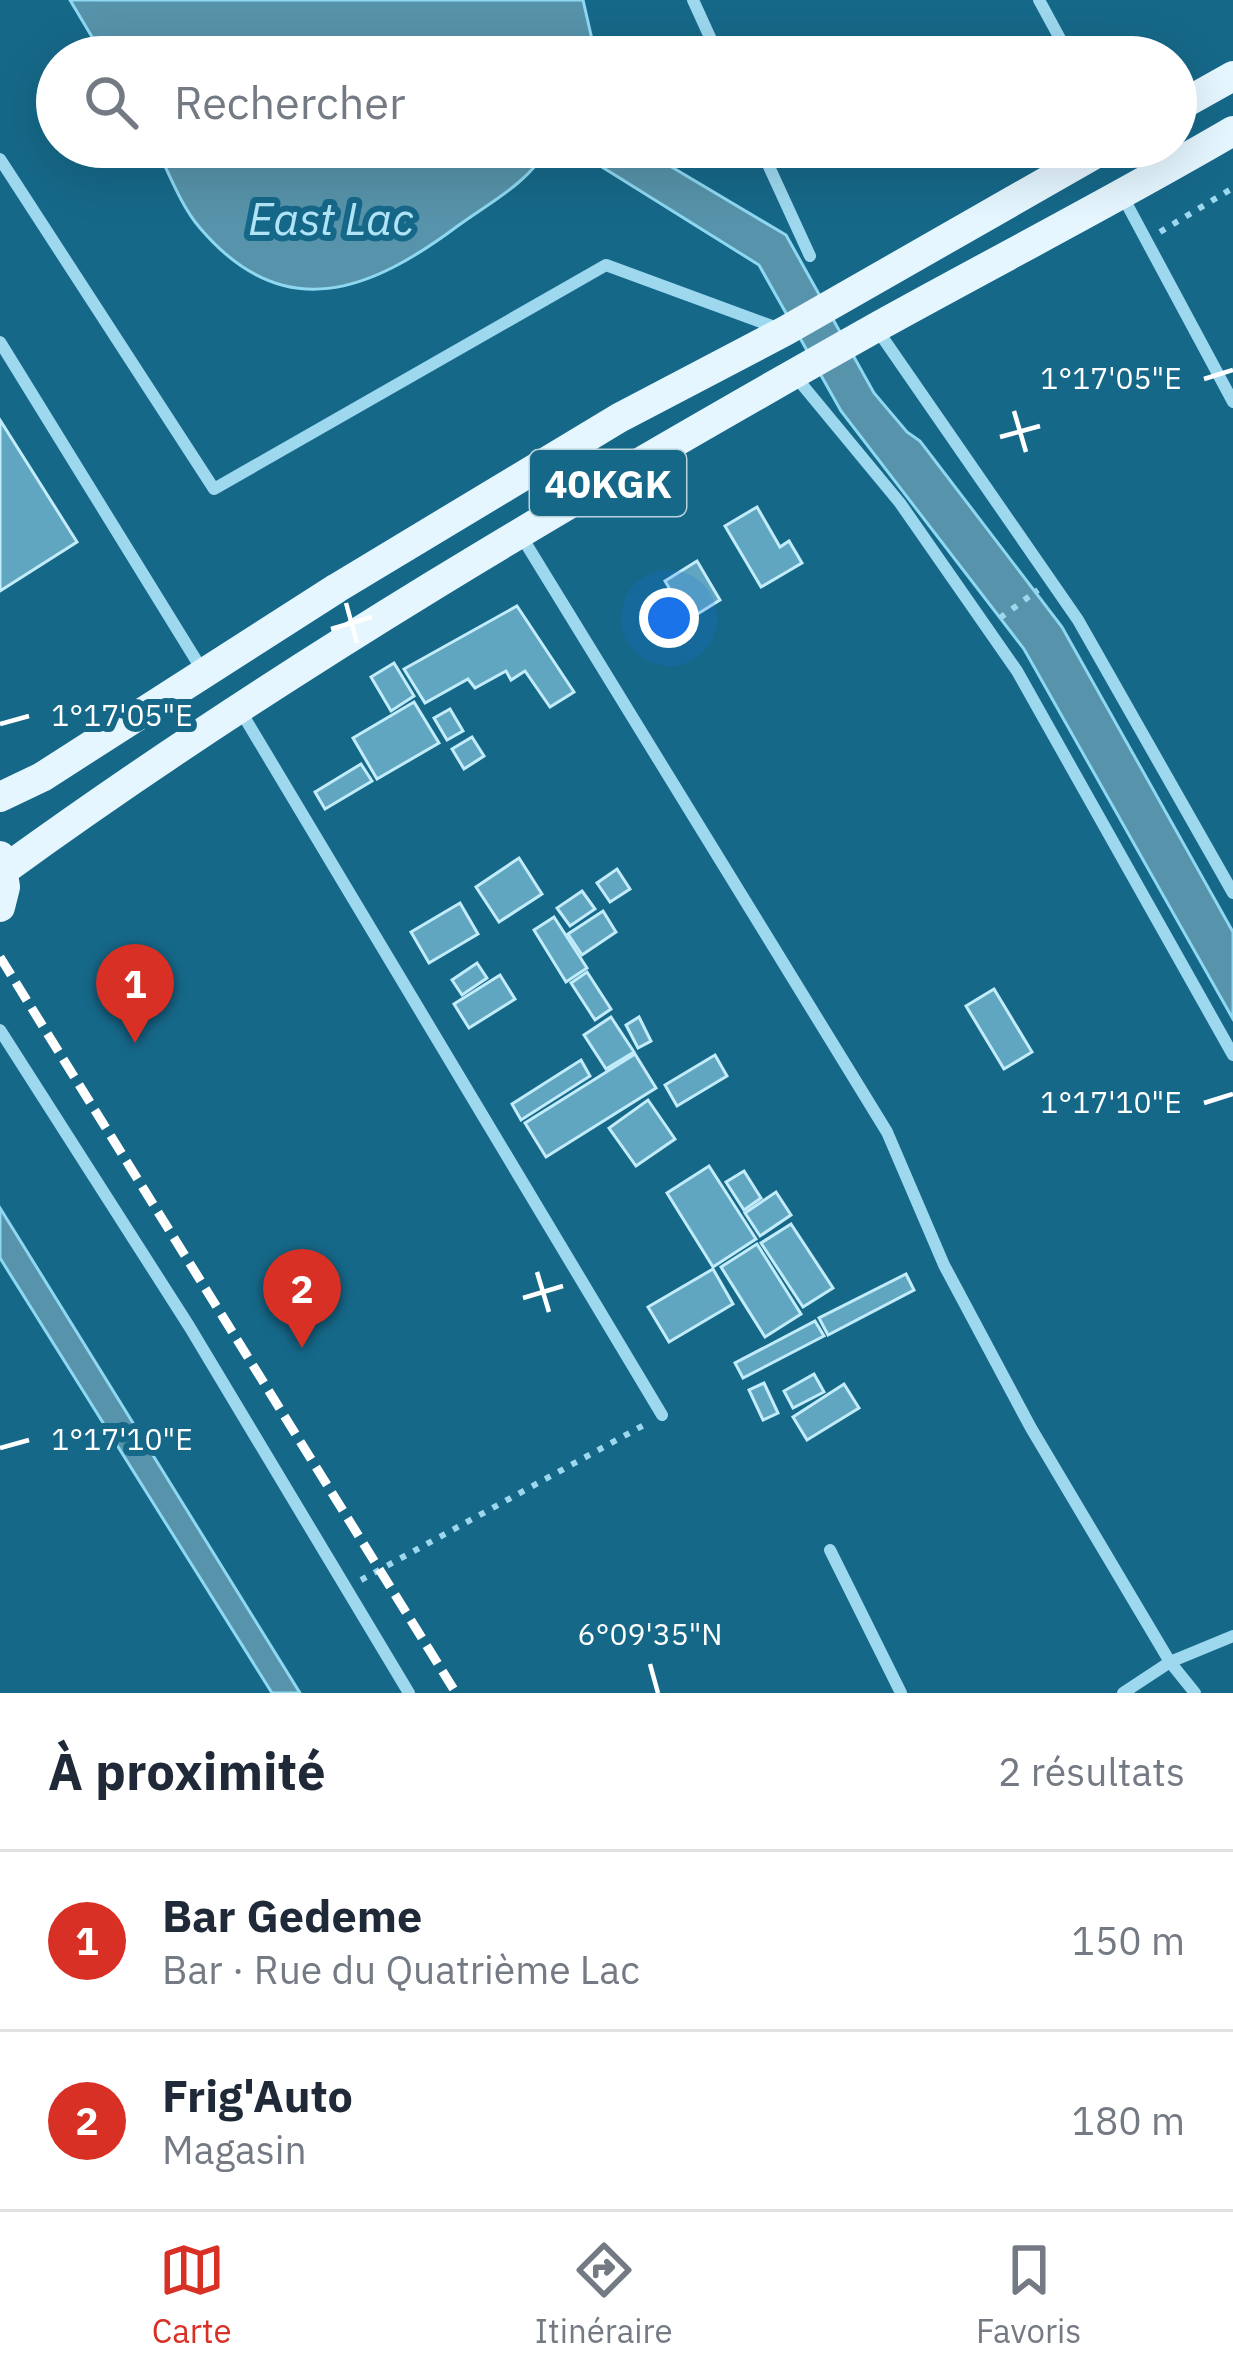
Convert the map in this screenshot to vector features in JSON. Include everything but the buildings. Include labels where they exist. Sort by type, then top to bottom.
[{"type":"main road","points":[[1197,96],[1233,76]]},
{"type":"main road","name":"40KGK","points":[[1197,152],[1233,130]]},
{"type":"main road","name":"40KGK","points":[[0,797],[42,777],[337,588],[619,418],[785,331],[1069,168]]},
{"type":"main road","name":"40KGK","points":[[0,907],[2,863],[350,634],[876,328],[1170,168]]},
{"type":"street","points":[[693,0],[709,36]]},
{"type":"street","points":[[1039,0],[1059,36]]},
{"type":"street","points":[[0,159],[214,489],[606,265],[785,331]]},
{"type":"street","points":[[770,168],[810,256]]},
{"type":"street","points":[[1123,196],[1233,402]]},
{"type":"street","points":[[876,328],[1078,620],[1233,893]]},
{"type":"street","points":[[0,342],[205,674]]},
{"type":"street","points":[[794,376],[900,503],[1017,671],[1233,1055]]},
{"type":"street","points":[[519,533],[887,1132],[944,1265],[1030,1428],[1170,1662],[1195,1693]]},
{"type":"street","points":[[239,709],[662,1415]]},
{"type":"street","points":[[0,1030],[166,1288],[409,1693]]},
{"type":"street","points":[[830,1550],[901,1693]]},
{"type":"street","points":[[1123,1693],[1170,1662],[1233,1636]]},
{"type":"path","points":[[1147,240],[1233,188]]},
{"type":"path","points":[[988,628],[1048,582]]},
{"type":"path","points":[[348,1589],[662,1415]]},
{"type":"water","points":[[70,0],[583,0],[591,36],[91,36]]},
{"type":"water","name":"East Lac","points":[[166,168],[532,168],[426,248],[361,281],[328,288],[296,288],[264,279],[232,259],[200,228]]},
{"type":"water","points":[[604,168],[673,168],[786,235],[874,393],[920,441],[1062,627],[1233,932],[1233,1019],[1024,649],[841,411],[759,265]]},
{"type":"water","points":[[0,1208],[300,1693],[272,1693],[0,1258]]},
{"type":"railway","points":[[0,957],[456,1693]]},
{"type":"place","name":"Bar Gedeme","points":[[135,1043]]},
{"type":"place","name":"Frig'Auto","points":[[302,1348]]}]
